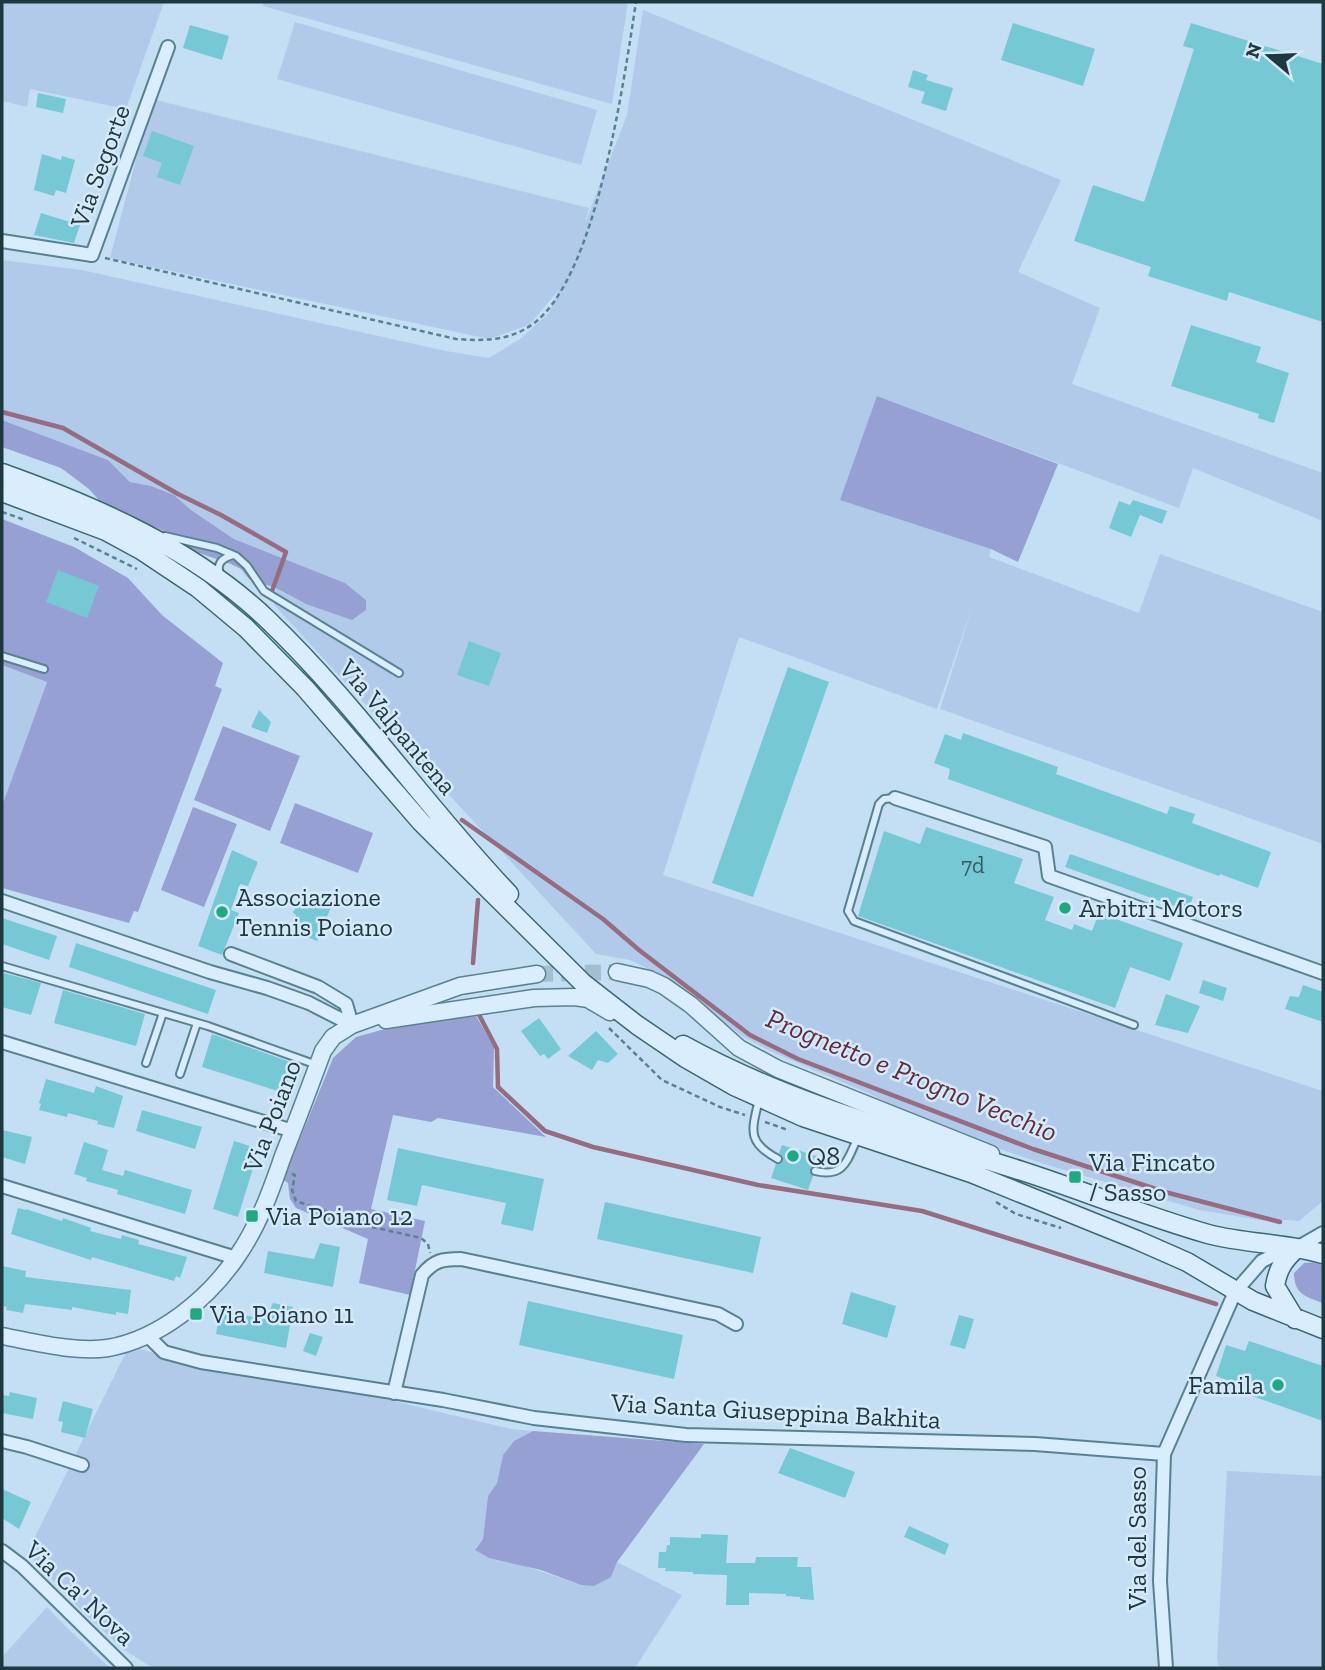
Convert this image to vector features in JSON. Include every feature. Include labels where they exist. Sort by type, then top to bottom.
[{"type":"main road","name":"Via Valpantena","points":[[2,472],[71,498],[143,532],[225,585],[268,620],[324,679],[468,851],[573,960],[639,1015],[685,1046],[758,1081],[857,1119],[1210,1234],[1323,1254]]},
{"type":"main road","name":"Via Valpantena","points":[[2,492],[106,531],[141,550],[198,588],[246,628],[305,688],[421,822],[583,983],[687,1059],[734,1086],[803,1117],[971,1173],[1136,1240],[1187,1262],[1235,1292],[1323,1329]]},
{"type":"main road","points":[[1295,1319],[1275,1286],[1283,1260],[1297,1248]]},
{"type":"street","name":"Via Segorte","points":[[2,241],[92,255],[168,47]]},
{"type":"street","points":[[895,798],[1045,847],[1049,876],[1323,973]]},
{"type":"street","points":[[2,901],[210,972],[267,988],[309,1003],[352,1025],[534,998],[575,997],[599,1004],[662,1051],[687,1059]]},
{"type":"street","points":[[231,954],[318,987],[346,1004],[352,1025]]},
{"type":"street","points":[[617,972],[649,979],[664,986],[691,1005],[740,1048],[778,1069],[1054,1181]]},
{"type":"street","name":"Via Poiano","points":[[2,1336],[64,1347],[107,1348],[147,1335],[199,1300],[236,1258],[264,1209],[323,1051],[333,1037],[352,1025],[460,986],[537,974]]},
{"type":"street","points":[[2,1042],[293,1130]]},
{"type":"street","points":[[2,1186],[236,1258]]},
{"type":"street","name":"Via del Sasso","points":[[1166,1668],[1160,1581],[1164,1454],[1235,1292],[1262,1261],[1280,1252],[1297,1248],[1323,1233]]},
{"type":"street","points":[[394,1393],[422,1275],[432,1263],[442,1259],[461,1259],[718,1314],[736,1324]]},
{"type":"street","name":"Via Santa Giuseppina Bakhita","points":[[147,1335],[164,1352],[201,1362],[534,1418],[686,1435],[1035,1444],[1164,1454]]},
{"type":"street","points":[[2,1441],[82,1465]]},
{"type":"street","name":"Via Ca' Nova","points":[[2,1551],[22,1566],[126,1668]]},
{"type":"lane","points":[[143,532],[217,548],[233,555],[247,566],[264,591],[399,673]]},
{"type":"lane","points":[[225,585],[219,566],[224,558],[233,555]]},
{"type":"lane","points":[[2,656],[44,669]]},
{"type":"lane","points":[[895,798],[884,799],[879,804],[848,911],[854,921],[1133,1025]]},
{"type":"lane","points":[[2,966],[197,1023],[318,1065]]},
{"type":"lane","points":[[146,1063],[163,1013]]},
{"type":"lane","points":[[180,1074],[197,1023]]},
{"type":"lane","points":[[759,1097],[752,1131],[754,1141],[765,1153],[778,1159]]},
{"type":"lane","points":[[815,1171],[835,1173],[843,1168],[859,1136]]},
{"type":"path","points":[[92,255],[456,339],[482,341],[515,334],[546,313],[559,296],[578,257],[609,155],[636,2]]},
{"type":"path","points":[[279,1169],[295,1175],[292,1190],[296,1201],[368,1226],[421,1238],[428,1244],[432,1263]]},
{"type":"shaded area","points":[[2,2],[164,2],[126,109],[30,89],[27,107],[2,101]]},
{"type":"shaded area","points":[[264,2],[628,2],[612,104],[263,6]]},
{"type":"shaded area","points":[[643,10],[1061,180],[1018,272],[1100,308],[1072,384],[1323,473],[1323,521],[1193,468],[1179,508],[877,396],[991,549],[989,557],[1139,613],[1160,554],[1323,612],[1323,844],[940,709],[973,605],[937,709],[739,637],[663,875],[1323,1091],[1323,1201],[1299,1221],[1265,1221],[1199,1210],[1041,1163],[935,1127],[868,1093],[770,1051],[742,1036],[667,978],[630,960],[596,954],[274,605],[276,588],[306,604],[366,600],[345,583],[234,539],[174,495],[151,486],[130,482],[108,460],[2,420],[2,260],[82,270],[446,351],[489,358],[520,339],[549,313],[559,290],[529,325],[489,339],[110,258],[152,99],[589,208],[585,223],[627,115]]},
{"type":"shaded area","points":[[295,22],[597,110],[581,165],[277,79]]},
{"type":"shaded area","points":[[877,396],[1058,464],[1018,562],[991,549],[840,500]]},
{"type":"shaded area","points":[[2,420],[108,460],[130,482],[151,486],[174,495],[234,539],[345,583],[366,600],[366,610],[352,620],[306,604],[276,588],[249,579],[241,569],[231,564],[179,546],[170,534],[157,528],[113,516],[89,489],[61,468],[2,447]]},
{"type":"shaded area","points":[[2,519],[74,547],[128,578],[162,615],[223,663],[215,686],[222,689],[138,912],[134,911],[129,923],[2,888],[2,806],[47,682],[2,665]]},
{"type":"shaded area","points":[[2,665],[47,682],[2,806]]},
{"type":"shaded area","points":[[223,726],[300,756],[270,831],[194,800]]},
{"type":"shaded area","points":[[295,803],[373,833],[358,873],[280,843]]},
{"type":"shaded area","points":[[193,807],[237,824],[204,907],[161,890]]},
{"type":"shaded area","points":[[476,1016],[494,1047],[493,1087],[546,1137],[438,1118],[431,1122],[393,1115],[371,1209],[425,1221],[410,1295],[359,1283],[368,1239],[296,1208],[290,1199],[288,1183],[283,1180],[333,1058],[356,1037],[392,1027]]},
{"type":"shaded area","points":[[1316,1262],[1323,1265],[1323,1303],[1302,1294],[1296,1286],[1294,1273],[1304,1263]]},
{"type":"shaded area","points":[[129,1346],[196,1365],[385,1399],[511,1429],[533,1431],[514,1441],[503,1455],[497,1483],[488,1496],[483,1539],[475,1549],[581,1585],[611,1577],[617,1562],[682,1595],[635,1668],[153,1668],[123,1649],[81,1610],[27,1553]]},
{"type":"shaded area","points":[[533,1431],[704,1444],[617,1562],[611,1577],[594,1586],[581,1585],[541,1570],[489,1558],[475,1550],[483,1539],[488,1496],[497,1483],[503,1455],[514,1441]]},
{"type":"shaded area","points":[[1227,1471],[1323,1476],[1323,1668],[1219,1668],[1217,1657]]},
{"type":"shaded area","points":[[47,1607],[110,1668],[2,1668],[2,1657]]},
{"type":"building","points":[[1013,23],[1095,49],[1083,86],[1001,60]]},
{"type":"building","points":[[1191,23],[1323,64],[1323,322],[1229,292],[1227,301],[1148,276],[1151,267],[1074,241],[1093,185],[1144,202],[1194,49],[1183,46]]},
{"type":"building","points":[[190,25],[229,36],[222,60],[183,48]]},
{"type":"building","points":[[913,70],[928,75],[926,80],[953,88],[946,111],[921,103],[925,92],[908,87]]},
{"type":"building","points":[[38,93],[66,99],[63,113],[36,107]]},
{"type":"building","points":[[152,131],[194,146],[180,185],[157,177],[162,163],[143,156]]},
{"type":"building","points":[[42,154],[61,160],[62,156],[75,160],[66,193],[56,190],[54,196],[34,190]]},
{"type":"building","points":[[41,213],[80,225],[74,243],[34,235]]},
{"type":"building","points":[[1191,325],[1261,347],[1256,362],[1289,373],[1274,423],[1258,418],[1259,414],[1171,386]]},
{"type":"building","points":[[1133,500],[1167,511],[1162,524],[1140,515],[1131,537],[1109,528],[1119,501],[1130,505]]},
{"type":"building","points":[[58,570],[99,586],[87,618],[46,602]]},
{"type":"building","points":[[469,641],[501,653],[489,686],[457,675]]},
{"type":"building","points":[[788,667],[829,682],[753,897],[712,883]]},
{"type":"building","points":[[259,710],[271,722],[267,733],[251,727]]},
{"type":"building","points":[[963,733],[1058,767],[1056,774],[1167,814],[1170,806],[1195,814],[1192,823],[1271,852],[1258,888],[948,779],[950,769],[934,763],[945,734],[961,740]]},
{"type":"building","points":[[926,827],[1023,859],[1014,883],[1054,897],[1045,920],[1072,930],[1074,924],[1092,931],[1099,913],[1183,943],[1170,981],[1130,967],[1115,1008],[858,916],[884,831],[920,844]]},
{"type":"building","points":[[232,850],[258,862],[248,886],[240,884],[231,910],[239,913],[222,955],[198,946]]},
{"type":"building","points":[[1070,854],[1193,897],[1188,911],[1065,867]]},
{"type":"building","points":[[299,899],[331,907],[317,941],[297,933],[301,923],[294,920],[296,915],[293,913]]},
{"type":"building","points":[[2,918],[57,936],[49,960],[2,944]]},
{"type":"building","points":[[76,943],[216,990],[208,1014],[69,967]]},
{"type":"building","points":[[4,973],[41,983],[31,1015],[2,1007]]},
{"type":"building","points":[[1203,980],[1227,988],[1223,1001],[1199,993]]},
{"type":"building","points":[[1303,985],[1323,992],[1323,1022],[1285,1009],[1290,996],[1299,997]]},
{"type":"building","points":[[63,990],[145,1014],[136,1046],[54,1023]]},
{"type":"building","points":[[1166,994],[1200,1006],[1188,1033],[1155,1025]]},
{"type":"building","points":[[539,1018],[561,1049],[548,1059],[544,1054],[540,1056],[521,1031]]},
{"type":"building","points":[[596,1031],[618,1054],[608,1063],[598,1060],[592,1070],[568,1056]]},
{"type":"building","points":[[212,1034],[293,1063],[284,1093],[202,1067]]},
{"type":"building","points":[[46,1079],[94,1093],[96,1086],[123,1096],[114,1128],[68,1113],[67,1117],[39,1110]]},
{"type":"building","points":[[142,1110],[202,1127],[195,1149],[136,1131]]},
{"type":"building","points":[[2,1130],[32,1137],[25,1164],[2,1157]]},
{"type":"building","points":[[234,1141],[259,1149],[238,1217],[213,1209]]},
{"type":"building","points":[[84,1142],[108,1150],[102,1170],[123,1176],[125,1170],[192,1190],[185,1214],[117,1194],[118,1190],[86,1181],[87,1178],[74,1174]]},
{"type":"building","points":[[782,1145],[819,1157],[817,1166],[810,1170],[813,1176],[808,1190],[771,1178],[776,1164],[783,1161],[779,1153]]},
{"type":"building","points":[[398,1148],[544,1179],[533,1231],[501,1224],[506,1203],[422,1185],[417,1206],[387,1200]]},
{"type":"building","points":[[605,1202],[761,1237],[753,1273],[597,1239]]},
{"type":"building","points":[[18,1208],[62,1221],[63,1218],[91,1228],[90,1231],[121,1239],[122,1235],[139,1240],[138,1244],[187,1257],[180,1278],[176,1276],[174,1281],[92,1257],[91,1260],[11,1234]]},
{"type":"building","points":[[320,1243],[340,1247],[333,1287],[264,1273],[268,1251],[314,1259]]},
{"type":"building","points":[[2,1266],[26,1271],[25,1277],[131,1290],[128,1314],[116,1312],[116,1315],[72,1307],[72,1310],[25,1304],[23,1313],[6,1310],[7,1307],[2,1306]]},
{"type":"building","points":[[851,1292],[896,1306],[887,1338],[842,1324]]},
{"type":"building","points":[[528,1301],[683,1335],[674,1379],[519,1345]]},
{"type":"building","points":[[273,1303],[293,1307],[286,1348],[216,1334],[220,1311],[266,1319]]},
{"type":"building","points":[[959,1315],[974,1319],[965,1349],[950,1345]]},
{"type":"building","points":[[310,1333],[323,1337],[316,1356],[303,1351]]},
{"type":"building","points":[[1249,1341],[1323,1366],[1323,1421],[1252,1396],[1254,1390],[1216,1376],[1226,1345],[1245,1351]]},
{"type":"building","points":[[10,1392],[37,1398],[33,1419],[2,1413],[2,1395],[9,1396]]},
{"type":"building","points":[[63,1401],[93,1409],[85,1438],[61,1432],[63,1422],[58,1421]]},
{"type":"building","points":[[790,1448],[855,1472],[845,1498],[778,1473]]},
{"type":"building","points":[[2,1489],[31,1502],[19,1529],[2,1518]]},
{"type":"building","points":[[909,1526],[949,1544],[945,1555],[904,1537]]},
{"type":"building","points":[[701,1534],[728,1535],[726,1563],[755,1563],[756,1557],[798,1557],[797,1567],[811,1567],[814,1600],[786,1594],[749,1593],[749,1605],[726,1605],[727,1575],[693,1574],[658,1568],[659,1552],[666,1552],[670,1537],[701,1538]]},
{"type":"waterway","name":"Prognetto e Progno Vecchio","points":[[2,412],[63,428],[286,552],[272,591]]},
{"type":"waterway","name":"Prognetto e Progno Vecchio","points":[[462,820],[603,919],[750,1035],[798,1059],[1033,1149],[1165,1192],[1280,1222]]},
{"type":"waterway","name":"Prognetto e Progno Vecchio","points":[[473,963],[478,900]]},
{"type":"waterway","name":"Prognetto e Progno Vecchio","points":[[477,1011],[497,1049],[498,1087],[545,1131],[593,1147],[758,1185],[922,1211],[1216,1304]]},
{"type":"tunnel","points":[[537,974],[617,972]]},
{"type":"place","name":"Arbitri Motors","points":[[1065,908]]},
{"type":"place","name":"Associazione Tennis Poiano","points":[[222,912]]},
{"type":"place","name":"Q8","points":[[793,1156]]},
{"type":"place","name":"Via Fincato / Sasso","points":[[1075,1177]]},
{"type":"place","name":"Via Poiano 12","points":[[252,1216]]},
{"type":"place","name":"Via Poiano 11","points":[[196,1314]]},
{"type":"place","name":"Famila","points":[[1278,1385]]}]
